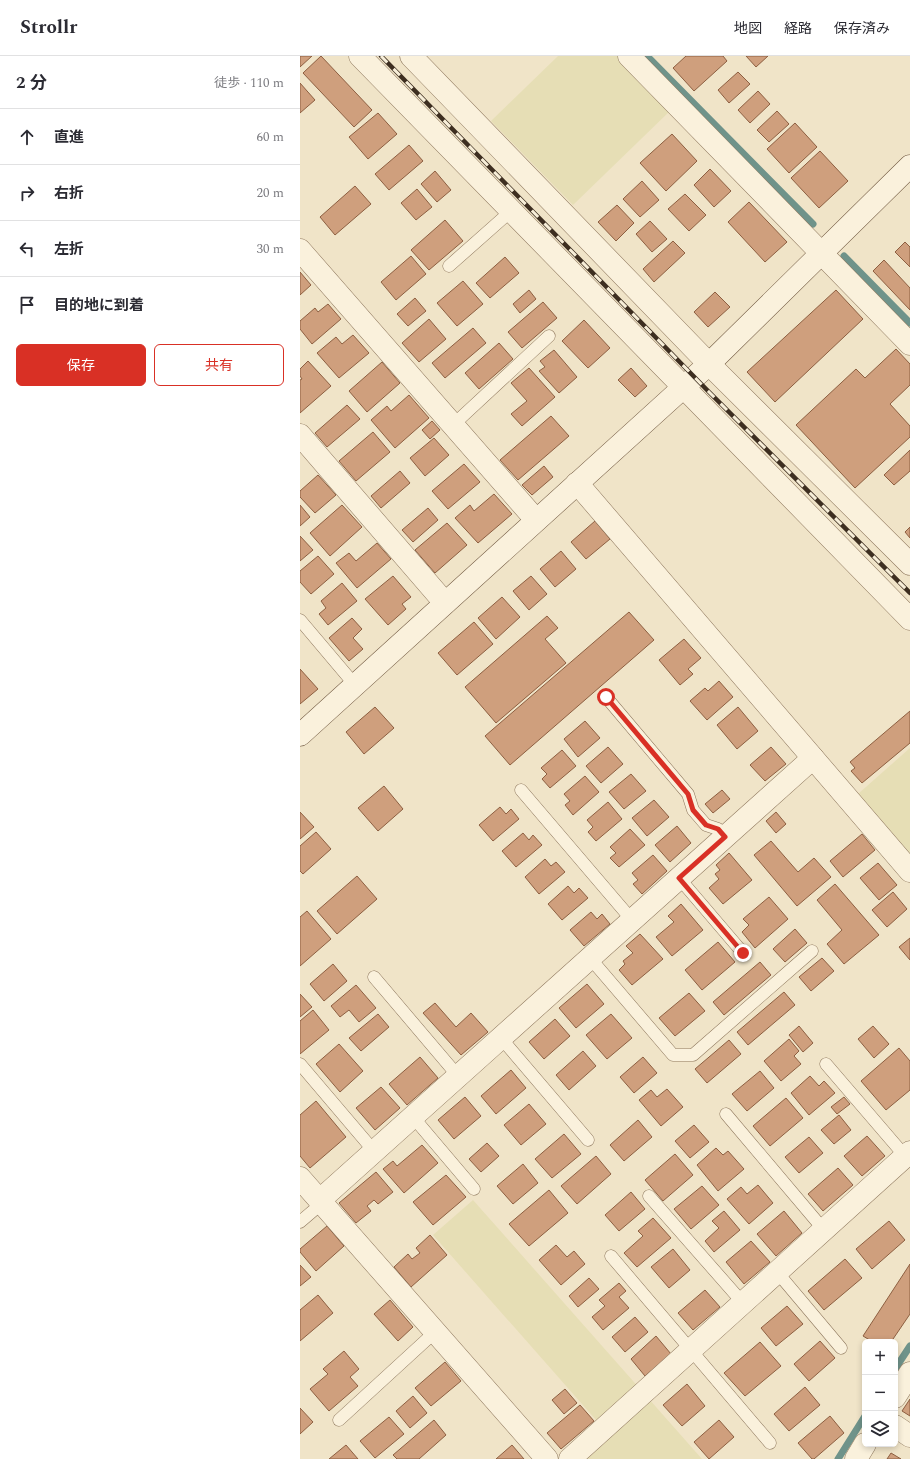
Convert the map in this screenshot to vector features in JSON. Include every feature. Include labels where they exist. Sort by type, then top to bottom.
[{"type":"street","points":[[360,56],[910,619]]},
{"type":"street","points":[[411,56],[709,364],[910,564]]},
{"type":"street","points":[[629,56],[910,344]]},
{"type":"street","points":[[300,735],[709,364],[910,166]]},
{"type":"street","points":[[300,250],[536,520]]},
{"type":"street","points":[[300,434],[445,603]]},
{"type":"street","points":[[577,483],[910,871]]},
{"type":"street","points":[[320,1200],[813,758]]},
{"type":"street","points":[[570,1459],[908,1154]]},
{"type":"street","points":[[300,1178],[547,1459]]},
{"type":"street","points":[[898,1391],[910,1373]]},
{"type":"street","points":[[898,1428],[910,1436]]},
{"type":"street","points":[[856,1459],[863,1447]]},
{"type":"lane","points":[[449,266],[511,211]]},
{"type":"lane","points":[[453,425],[549,336]]},
{"type":"lane","points":[[300,620],[355,685]]},
{"type":"lane","points":[[606,697],[688,794],[693,810],[697,815],[706,825],[718,829],[725,837]]},
{"type":"lane","points":[[521,790],[632,920]]},
{"type":"lane","points":[[679,878],[743,953]]},
{"type":"lane","points":[[590,958],[673,1055],[693,1055],[812,951]]},
{"type":"lane","points":[[374,977],[458,1076]]},
{"type":"lane","points":[[501,1038],[588,1140]]},
{"type":"lane","points":[[300,1064],[374,1151]]},
{"type":"lane","points":[[826,1064],[908,1154]]},
{"type":"lane","points":[[726,1114],[824,1230]]},
{"type":"lane","points":[[412,1117],[474,1189]]},
{"type":"lane","points":[[649,1196],[743,1303]]},
{"type":"lane","points":[[300,1222],[314,1210],[320,1200]]},
{"type":"lane","points":[[610,1256],[770,1443]]},
{"type":"lane","points":[[777,1272],[841,1348]]},
{"type":"lane","points":[[340,1420],[435,1332]]},
{"type":"shaded area","points":[[558,56],[620,56],[672,109],[573,205],[491,121]]},
{"type":"shaded area","points":[[910,748],[910,856],[858,794]]},
{"type":"shaded area","points":[[473,1200],[702,1459],[587,1459],[611,1437],[433,1235]]},
{"type":"building","points":[[300,56],[312,56],[300,67]]},
{"type":"building","points":[[321,56],[372,110],[354,127],[303,73]]},
{"type":"building","points":[[686,56],[723,56],[727,61],[694,91],[673,68]]},
{"type":"building","points":[[746,56],[768,56],[756,67]]},
{"type":"building","points":[[738,72],[750,84],[729,103],[718,90]]},
{"type":"building","points":[[300,83],[315,100],[300,113]]},
{"type":"building","points":[[758,91],[770,104],[750,123],[738,110]]},
{"type":"building","points":[[777,111],[789,124],[769,142],[757,130]]},
{"type":"building","points":[[378,113],[397,134],[368,159],[349,137]]},
{"type":"building","points":[[795,123],[817,147],[789,173],[767,149]]},
{"type":"building","points":[[672,134],[697,161],[666,191],[640,163]]},
{"type":"building","points":[[409,145],[423,161],[389,190],[375,174]]},
{"type":"building","points":[[820,151],[848,181],[819,208],[791,178]]},
{"type":"building","points":[[710,169],[731,191],[714,207],[694,185]]},
{"type":"building","points":[[435,171],[451,190],[437,202],[421,184]]},
{"type":"building","points":[[642,181],[659,200],[640,217],[623,199]]},
{"type":"building","points":[[355,186],[371,204],[335,235],[320,217]]},
{"type":"building","points":[[417,189],[432,207],[416,220],[401,203]]},
{"type":"building","points":[[685,194],[706,215],[689,231],[668,209]]},
{"type":"building","points":[[749,202],[787,242],[765,262],[728,222]]},
{"type":"building","points":[[617,205],[634,223],[616,241],[598,222]]},
{"type":"building","points":[[445,220],[463,241],[429,270],[411,250]]},
{"type":"building","points":[[650,221],[667,239],[652,252],[636,234]]},
{"type":"building","points":[[673,241],[685,253],[654,282],[643,269]]},
{"type":"building","points":[[905,242],[910,247],[910,267],[895,252]]},
{"type":"building","points":[[411,256],[426,274],[396,300],[381,282]]},
{"type":"building","points":[[505,257],[519,273],[490,298],[476,283]]},
{"type":"building","points":[[884,260],[910,288],[910,310],[873,271]]},
{"type":"building","points":[[300,272],[311,285],[300,295]]},
{"type":"building","points":[[463,281],[483,304],[457,326],[437,303]]},
{"type":"building","points":[[529,290],[536,299],[520,313],[513,304]]},
{"type":"building","points":[[836,290],[863,319],[775,402],[747,372]]},
{"type":"building","points":[[715,292],[730,307],[708,327],[694,312]]},
{"type":"building","points":[[415,298],[426,311],[408,326],[397,314]]},
{"type":"building","points":[[543,302],[557,318],[522,348],[508,332]]},
{"type":"building","points":[[328,304],[341,319],[312,344],[300,329],[300,321],[315,308],[318,312]]},
{"type":"building","points":[[429,319],[446,339],[419,362],[402,343]]},
{"type":"building","points":[[584,320],[610,348],[588,368],[562,341]]},
{"type":"building","points":[[473,328],[486,343],[445,378],[432,363]]},
{"type":"building","points":[[353,335],[369,353],[339,378],[317,353],[336,337],[342,344]]},
{"type":"building","points":[[499,343],[513,359],[479,389],[465,373]]},
{"type":"building","points":[[896,349],[910,364],[910,385],[890,404],[910,426],[910,437],[855,488],[796,425],[856,369],[865,378]]},
{"type":"building","points":[[554,350],[577,377],[559,393],[539,371],[545,367],[540,361]]},
{"type":"building","points":[[308,361],[331,386],[300,413],[300,380],[302,379],[300,376],[300,369]]},
{"type":"building","points":[[382,362],[400,383],[367,412],[349,391]]},
{"type":"building","points":[[529,368],[555,397],[522,426],[511,414],[527,401],[511,383]]},
{"type":"building","points":[[631,368],[647,386],[635,397],[618,380]]},
{"type":"building","points":[[409,395],[429,418],[395,448],[371,420],[387,406],[391,411]]},
{"type":"building","points":[[347,405],[360,419],[327,447],[315,433]]},
{"type":"building","points":[[551,416],[569,436],[518,480],[500,460]]},
{"type":"building","points":[[432,421],[440,430],[430,439],[422,430]]},
{"type":"building","points":[[373,432],[390,452],[356,481],[339,461]]},
{"type":"building","points":[[434,438],[449,455],[425,476],[410,458]]},
{"type":"building","points":[[910,450],[910,471],[894,485],[884,475]]},
{"type":"building","points":[[464,464],[480,482],[448,509],[432,491]]},
{"type":"building","points":[[544,466],[553,477],[532,495],[522,485]]},
{"type":"building","points":[[400,471],[410,483],[381,508],[371,496]]},
{"type":"building","points":[[318,475],[336,495],[315,513],[300,497],[300,491]]},
{"type":"building","points":[[494,494],[512,514],[478,543],[455,518],[470,505],[474,511]]},
{"type":"building","points":[[300,505],[310,517],[300,526]]},
{"type":"building","points":[[342,505],[362,527],[330,556],[310,533]]},
{"type":"building","points":[[428,508],[438,520],[413,542],[402,530]]},
{"type":"building","points":[[595,521],[610,539],[586,559],[571,542]]},
{"type":"building","points":[[447,523],[467,545],[435,573],[415,550]]},
{"type":"building","points":[[910,527],[910,538],[905,532]]},
{"type":"building","points":[[300,536],[313,550],[300,561]]},
{"type":"building","points":[[377,543],[391,559],[357,588],[336,563],[349,553],[356,561]]},
{"type":"building","points":[[561,551],[576,569],[555,587],[540,569]]},
{"type":"building","points":[[318,556],[334,574],[311,594],[300,582],[300,571]]},
{"type":"building","points":[[393,576],[411,597],[402,604],[406,609],[388,625],[365,599]]},
{"type":"building","points":[[531,576],[547,594],[529,610],[513,591]]},
{"type":"building","points":[[342,583],[357,601],[328,625],[319,614],[326,608],[321,601]]},
{"type":"building","points":[[502,597],[520,617],[496,639],[478,618]]},
{"type":"building","points":[[629,612],[654,640],[510,765],[485,736]]},
{"type":"building","points":[[547,616],[558,628],[545,639],[566,663],[496,723],[465,687]]},
{"type":"building","points":[[352,618],[362,629],[353,638],[363,649],[349,661],[329,638]]},
{"type":"building","points":[[474,622],[493,644],[457,675],[438,653]]},
{"type":"building","points":[[684,639],[701,658],[688,669],[693,674],[680,685],[659,660]]},
{"type":"building","points":[[300,669],[318,689],[300,704]]},
{"type":"building","points":[[719,681],[733,697],[707,720],[690,701],[705,688],[708,691]]},
{"type":"building","points":[[375,707],[394,728],[364,754],[346,732]]},
{"type":"building","points":[[738,707],[758,731],[737,749],[717,725]]},
{"type":"building","points":[[910,711],[910,743],[862,783],[851,771],[855,768],[850,762]]},
{"type":"building","points":[[585,721],[600,738],[578,757],[564,739]]},
{"type":"building","points":[[608,747],[623,764],[601,783],[586,766]]},
{"type":"building","points":[[771,747],[786,764],[765,781],[750,765]]},
{"type":"building","points":[[562,750],[576,766],[550,788],[542,779],[547,774],[541,768]]},
{"type":"building","points":[[631,774],[646,791],[624,809],[609,792]]},
{"type":"building","points":[[585,776],[599,792],[573,815],[565,805],[570,801],[564,794]]},
{"type":"building","points":[[384,786],[403,809],[378,831],[358,808]]},
{"type":"building","points":[[722,790],[730,799],[713,813],[705,804]]},
{"type":"building","points":[[654,800],[669,817],[647,836],[632,818]]},
{"type":"building","points":[[608,802],[622,819],[596,841],[588,832],[593,827],[587,820]]},
{"type":"building","points":[[500,807],[506,814],[511,809],[519,819],[493,841],[479,825]]},
{"type":"building","points":[[300,812],[314,827],[300,839]]},
{"type":"building","points":[[776,812],[786,824],[776,833],[766,821]]},
{"type":"building","points":[[677,826],[691,843],[670,862],[655,845]]},
{"type":"building","points":[[630,829],[645,845],[619,867],[610,858],[616,853],[610,847]]},
{"type":"building","points":[[316,832],[331,849],[303,874],[300,871],[300,846]]},
{"type":"building","points":[[523,833],[529,840],[533,835],[542,845],[516,867],[502,851]]},
{"type":"building","points":[[862,834],[875,850],[843,877],[830,861]]},
{"type":"building","points":[[771,841],[798,872],[814,858],[831,877],[797,906],[754,855]]},
{"type":"building","points":[[729,853],[752,880],[723,904],[709,888],[719,879],[715,874],[720,870],[716,865]]},
{"type":"building","points":[[653,855],[667,871],[642,894],[633,884],[638,880],[632,873]]},
{"type":"building","points":[[545,859],[551,866],[556,862],[565,872],[539,894],[525,877]]},
{"type":"building","points":[[878,863],[897,885],[879,900],[860,878]]},
{"type":"building","points":[[357,876],[377,899],[337,934],[317,911]]},
{"type":"building","points":[[835,884],[879,935],[844,964],[827,944],[842,930],[817,900]]},
{"type":"building","points":[[568,886],[574,893],[579,888],[588,898],[562,920],[548,904]]},
{"type":"building","points":[[893,892],[907,909],[887,927],[872,910]]},
{"type":"building","points":[[769,897],[788,919],[755,948],[742,932],[749,925],[743,919]]},
{"type":"building","points":[[681,904],[703,930],[672,956],[656,937],[674,922],[668,916]]},
{"type":"building","points":[[307,911],[331,939],[300,966],[300,917]]},
{"type":"building","points":[[591,912],[597,919],[602,914],[610,924],[584,946],[570,930]]},
{"type":"building","points":[[795,929],[807,943],[785,962],[773,949]]},
{"type":"building","points":[[640,934],[663,959],[632,985],[619,970],[625,964],[623,961],[633,953],[626,946]]},
{"type":"building","points":[[910,938],[910,960],[899,947]]},
{"type":"building","points":[[718,942],[735,962],[702,990],[685,970]]},
{"type":"building","points":[[822,958],[834,971],[811,991],[799,977]]},
{"type":"building","points":[[760,962],[771,975],[724,1015],[713,1002]]},
{"type":"building","points":[[333,964],[347,981],[324,1001],[310,984]]},
{"type":"building","points":[[587,984],[604,1004],[576,1028],[559,1008]]},
{"type":"building","points":[[356,985],[376,1008],[359,1022],[349,1010],[340,1017],[331,1006]]},
{"type":"building","points":[[784,992],[795,1005],[748,1045],[737,1032]]},
{"type":"building","points":[[689,993],[705,1011],[675,1036],[659,1018]]},
{"type":"building","points":[[300,994],[312,1007],[300,1017]]},
{"type":"building","points":[[435,1003],[456,1027],[471,1013],[488,1032],[461,1055],[423,1013]]},
{"type":"building","points":[[313,1010],[329,1030],[300,1054],[300,1021]]},
{"type":"building","points":[[378,1014],[389,1027],[361,1051],[349,1038]]},
{"type":"building","points":[[611,1014],[632,1038],[607,1059],[586,1035]]},
{"type":"building","points":[[555,1019],[570,1036],[544,1059],[529,1042]]},
{"type":"building","points":[[799,1026],[813,1043],[803,1052],[789,1035]]},
{"type":"building","points":[[873,1026],[889,1044],[874,1058],[858,1039]]},
{"type":"building","points":[[789,1039],[799,1051],[794,1056],[801,1064],[781,1081],[764,1061]]},
{"type":"building","points":[[729,1040],[741,1054],[707,1083],[695,1069]]},
{"type":"building","points":[[339,1044],[363,1071],[340,1092],[316,1064]]},
{"type":"building","points":[[899,1048],[910,1061],[910,1090],[886,1110],[861,1081]]},
{"type":"building","points":[[583,1051],[596,1066],[569,1090],[556,1075]]},
{"type":"building","points":[[420,1057],[438,1078],[407,1105],[389,1084]]},
{"type":"building","points":[[643,1057],[657,1073],[634,1093],[620,1077]]},
{"type":"building","points":[[511,1070],[526,1088],[496,1114],[481,1096]]},
{"type":"building","points":[[760,1071],[774,1088],[747,1111],[732,1094]]},
{"type":"building","points":[[810,1076],[819,1086],[824,1081],[835,1093],[809,1115],[791,1093]]},
{"type":"building","points":[[381,1087],[400,1108],[375,1130],[356,1108]]},
{"type":"building","points":[[667,1089],[683,1107],[661,1126],[639,1100],[651,1090],[657,1097]]},
{"type":"building","points":[[465,1097],[481,1116],[454,1139],[438,1120]]},
{"type":"building","points":[[844,1097],[850,1104],[837,1114],[831,1107]]},
{"type":"building","points":[[786,1098],[803,1118],[770,1146],[753,1126]]},
{"type":"building","points":[[316,1101],[346,1137],[310,1168],[300,1156],[300,1115]]},
{"type":"building","points":[[529,1104],[546,1124],[521,1145],[504,1125]]},
{"type":"building","points":[[839,1115],[851,1130],[834,1144],[821,1130]]},
{"type":"building","points":[[638,1120],[652,1137],[624,1161],[610,1145]]},
{"type":"building","points":[[694,1125],[709,1142],[690,1158],[675,1141]]},
{"type":"building","points":[[564,1134],[581,1154],[552,1178],[535,1159]]},
{"type":"building","points":[[867,1136],[885,1156],[862,1176],[844,1156]]},
{"type":"building","points":[[809,1137],[823,1153],[799,1173],[785,1157]]},
{"type":"building","points":[[487,1143],[499,1156],[481,1172],[469,1159]]},
{"type":"building","points":[[422,1145],[438,1163],[404,1193],[383,1169],[393,1161],[397,1166]]},
{"type":"building","points":[[716,1148],[723,1155],[728,1151],[744,1169],[718,1191],[697,1165]]},
{"type":"building","points":[[675,1154],[693,1175],[663,1201],[645,1180]]},
{"type":"building","points":[[596,1156],[611,1174],[577,1204],[561,1186]]},
{"type":"building","points":[[523,1164],[538,1183],[513,1204],[497,1186]]},
{"type":"building","points":[[838,1168],[853,1185],[823,1211],[808,1194]]},
{"type":"building","points":[[376,1172],[393,1192],[378,1204],[374,1200],[367,1206],[371,1211],[356,1223],[339,1203]]},
{"type":"building","points":[[446,1175],[466,1197],[433,1225],[413,1202]]},
{"type":"building","points":[[758,1185],[773,1203],[749,1224],[727,1199],[741,1187],[747,1194]]},
{"type":"building","points":[[702,1186],[719,1205],[691,1229],[674,1209]]},
{"type":"building","points":[[549,1190],[568,1213],[529,1246],[509,1224]]},
{"type":"building","points":[[631,1192],[645,1209],[619,1231],[605,1215]]},
{"type":"building","points":[[724,1211],[740,1230],[714,1252],[705,1241],[719,1228],[712,1221]]},
{"type":"building","points":[[784,1211],[802,1233],[776,1256],[757,1234]]},
{"type":"building","points":[[653,1218],[671,1238],[637,1267],[624,1253],[643,1236],[638,1231]]},
{"type":"building","points":[[889,1221],[905,1240],[872,1269],[856,1249]]},
{"type":"building","points":[[327,1226],[344,1246],[316,1271],[300,1252],[300,1249]]},
{"type":"building","points":[[430,1235],[447,1255],[411,1287],[394,1267],[408,1254],[412,1259],[420,1253],[416,1248]]},
{"type":"building","points":[[751,1241],[770,1262],[744,1284],[726,1262]]},
{"type":"building","points":[[556,1245],[567,1257],[574,1251],[585,1264],[561,1285],[539,1260]]},
{"type":"building","points":[[673,1249],[690,1270],[669,1288],[651,1267]]},
{"type":"building","points":[[845,1259],[862,1278],[824,1310],[808,1291]]},
{"type":"building","points":[[910,1264],[910,1314],[893,1339],[868,1339],[863,1336]]},
{"type":"building","points":[[300,1265],[311,1277],[300,1286]]},
{"type":"building","points":[[589,1278],[599,1289],[578,1307],[569,1296]]},
{"type":"building","points":[[619,1283],[626,1291],[619,1297],[629,1308],[603,1330],[592,1317],[605,1306],[599,1300]]},
{"type":"building","points":[[705,1290],[720,1307],[693,1330],[678,1313]]},
{"type":"building","points":[[318,1295],[333,1313],[300,1341],[300,1310]]},
{"type":"building","points":[[390,1300],[413,1327],[398,1341],[374,1314]]},
{"type":"building","points":[[787,1306],[803,1324],[776,1346],[761,1328]]},
{"type":"building","points":[[635,1317],[648,1332],[625,1352],[612,1337]]},
{"type":"building","points":[[656,1336],[671,1354],[645,1376],[631,1359]]},
{"type":"building","points":[[820,1341],[835,1358],[809,1381],[794,1364]]},
{"type":"building","points":[[760,1342],[781,1366],[745,1396],[724,1373]]},
{"type":"building","points":[[344,1351],[359,1369],[350,1377],[358,1386],[329,1411],[310,1389],[328,1374],[323,1369]]},
{"type":"building","points":[[445,1362],[461,1381],[431,1406],[415,1388]]},
{"type":"building","points":[[687,1384],[705,1406],[682,1426],[663,1405]]},
{"type":"building","points":[[805,1387],[820,1405],[789,1431],[774,1414]]},
{"type":"building","points":[[565,1389],[577,1403],[564,1414],[552,1400]]},
{"type":"building","points":[[413,1396],[427,1413],[410,1428],[396,1411]]},
{"type":"building","points":[[910,1399],[910,1416],[902,1411]]},
{"type":"building","points":[[580,1405],[594,1421],[561,1449],[547,1433]]},
{"type":"building","points":[[300,1408],[313,1422],[300,1434]]},
{"type":"building","points":[[830,1416],[844,1433],[814,1459],[812,1459],[798,1443]]},
{"type":"building","points":[[389,1417],[404,1434],[375,1458],[360,1441]]},
{"type":"building","points":[[434,1420],[446,1435],[419,1459],[397,1459],[393,1455]]},
{"type":"building","points":[[719,1420],[734,1437],[709,1459],[694,1442]]},
{"type":"building","points":[[346,1445],[358,1459],[329,1459]]},
{"type":"building","points":[[512,1445],[524,1459],[496,1459]]},
{"type":"building","points":[[891,1453],[901,1459],[887,1459]]},
{"type":"waterway","points":[[647,56],[813,224]]},
{"type":"waterway","points":[[844,256],[910,323]]},
{"type":"waterway","points":[[898,1364],[910,1346]]},
{"type":"waterway","points":[[838,1459],[862,1421]]},
{"type":"railway","points":[[381,56],[709,392],[910,593]]},
{"type":"route","points":[[606,697],[688,794],[693,810],[706,825],[718,829],[725,837],[679,878],[743,953]]}]
